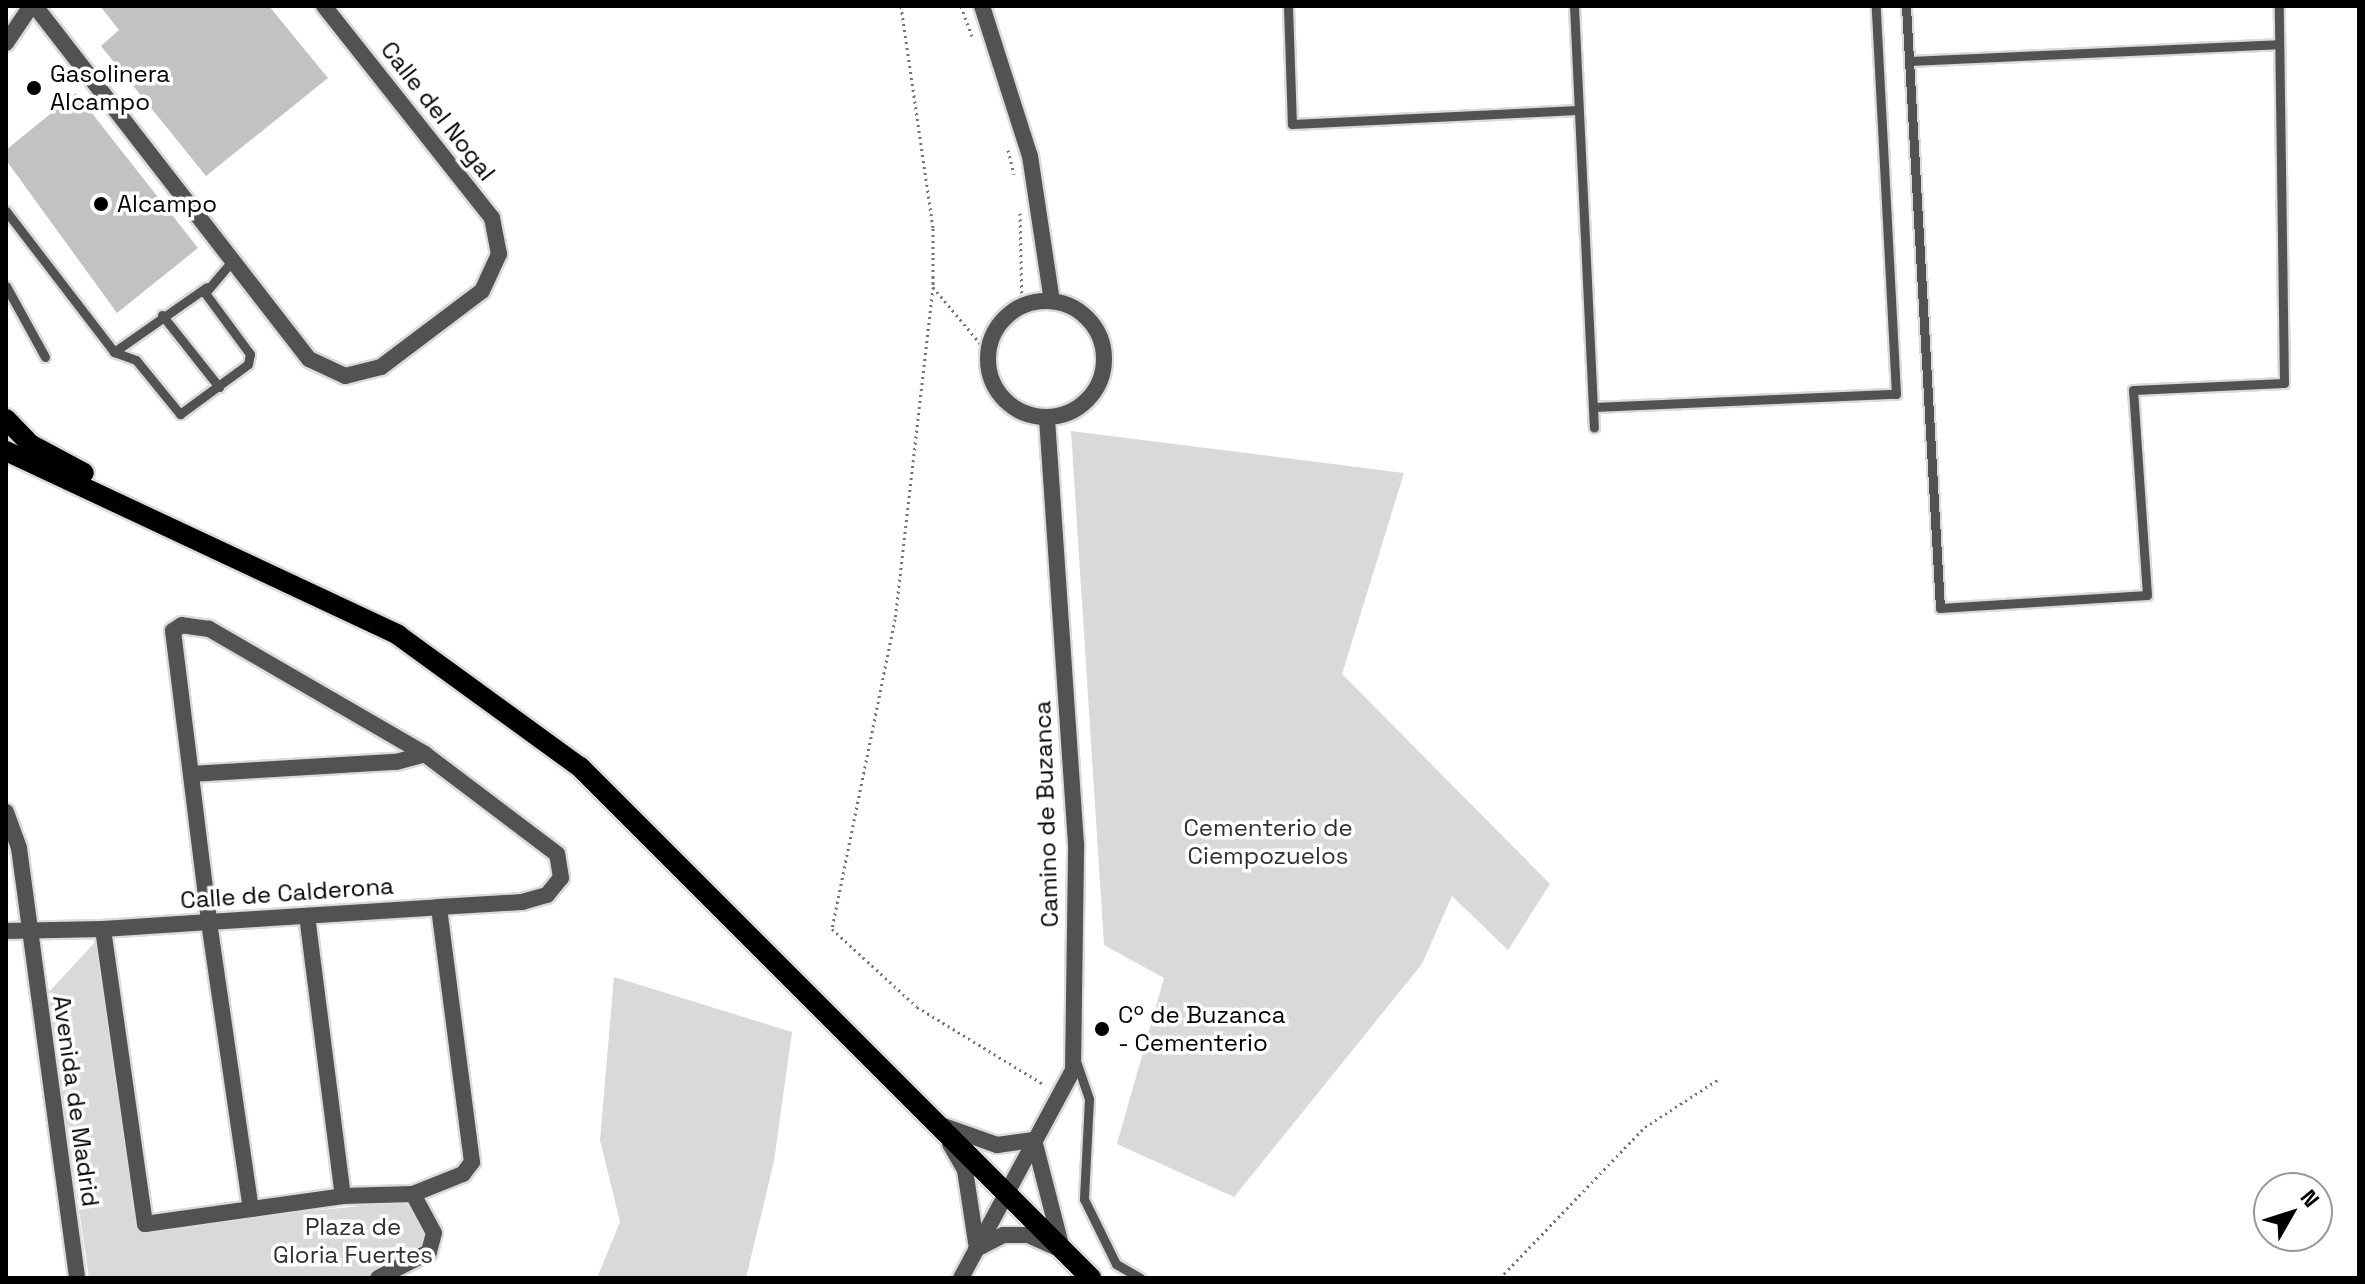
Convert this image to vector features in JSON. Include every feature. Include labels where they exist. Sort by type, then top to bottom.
[{"type":"main road","points":[[6,419],[30,444],[202,540]]},
{"type":"main road","points":[[6,451],[202,540],[398,635],[580,767],[1091,1278]]},
{"type":"street","points":[[6,43],[33,6],[233,260]]},
{"type":"street","name":"Calle del Nogal","points":[[233,260],[309,359],[345,376],[381,367],[482,291],[499,254],[492,218],[324,6]]},
{"type":"street","points":[[982,6],[1030,156],[1042,265],[1052,301]]},
{"type":"street","points":[[1028,304],[1042,265]]},
{"type":"street","points":[[1052,301],[1092,323],[1104,366],[1083,405],[1047,418],[1001,396],[988,353],[998,325],[1028,304],[1052,301]]},
{"type":"street","name":"Camino de Buzanca","points":[[961,1278],[1060,1094],[1073,1052],[1076,844],[1047,418]]},
{"type":"street","points":[[251,1209],[209,922],[173,631],[182,625],[209,629],[425,754]]},
{"type":"street","points":[[191,774],[396,762],[425,754]]},
{"type":"street","name":"Calle de Calderona","points":[[30,930],[103,929],[307,916],[439,907],[547,895],[561,878],[557,854],[425,754]]},
{"type":"street","name":"Avenida de Madrid","points":[[6,812],[19,848],[77,1278]]},
{"type":"street","points":[[103,929],[145,1224],[343,1196],[413,1194],[463,1174],[472,1162],[439,907]]},
{"type":"street","points":[[307,916],[343,1196]]},
{"type":"street","points":[[6,931],[30,930]]},
{"type":"street","points":[[937,1123],[997,1145],[1034,1140],[1063,1251]]},
{"type":"street","points":[[937,1123],[965,1170],[976,1249],[1003,1235],[1028,1235],[1063,1251]]},
{"type":"street","points":[[379,1278],[429,1252],[434,1233],[413,1194]]},
{"type":"lane","points":[[1288,6],[1292,124],[1578,110]]},
{"type":"lane","points":[[1574,6],[1594,428]]},
{"type":"lane","points":[[1593,407],[1896,394],[1876,6]]},
{"type":"lane","points":[[1906,6],[1940,608],[2147,595],[2133,390],[2284,383],[2279,6]]},
{"type":"lane","points":[[1909,61],[2279,44]]},
{"type":"lane","points":[[6,211],[114,352],[136,360],[180,414],[248,364],[250,354],[207,287]]},
{"type":"lane","points":[[114,352],[162,315],[207,287],[233,260]]},
{"type":"lane","points":[[6,286],[45,357]]},
{"type":"lane","points":[[162,315],[219,387]]},
{"type":"lane","points":[[1073,1052],[1089,1099],[1084,1199],[1116,1264],[1140,1278]]},
{"type":"path","points":[[901,6],[933,228],[933,287],[895,619],[832,929],[917,1007],[1060,1094]]},
{"type":"path","points":[[961,6],[976,47]]},
{"type":"path","points":[[1007,142],[1016,183]]},
{"type":"path","points":[[1019,197],[1028,304]]},
{"type":"path","points":[[933,287],[988,353]]},
{"type":"path","points":[[1500,1278],[1645,1127],[1719,1079]]},
{"type":"green space","name":"Cementerio de Ciempozuelos","points":[[1071,431],[1404,473],[1342,674],[1550,884],[1508,950],[1452,896],[1422,964],[1234,1197],[1117,1144],[1164,978],[1104,945]]},
{"type":"green space","name":"Plaza de Gloria Fuertes","points":[[98,939],[142,1228],[410,1201],[426,1228],[420,1249],[363,1278],[89,1278],[47,994]]},
{"type":"green space","points":[[614,977],[792,1032],[774,1161],[746,1278],[597,1278],[620,1222],[600,1140]]},
{"type":"building","points":[[100,6],[269,6],[328,78],[206,176],[101,46],[119,30]]},
{"type":"building","name":"Alcampo","points":[[76,93],[198,248],[117,313],[6,160],[6,150]]},
{"type":"place","name":"Gasolinera Alcampo","points":[[34,88]]},
{"type":"place","name":"Alcampo","points":[[101,204]]},
{"type":"place","name":"Cº de Buzanca - Cementerio","points":[[1102,1029]]}]
